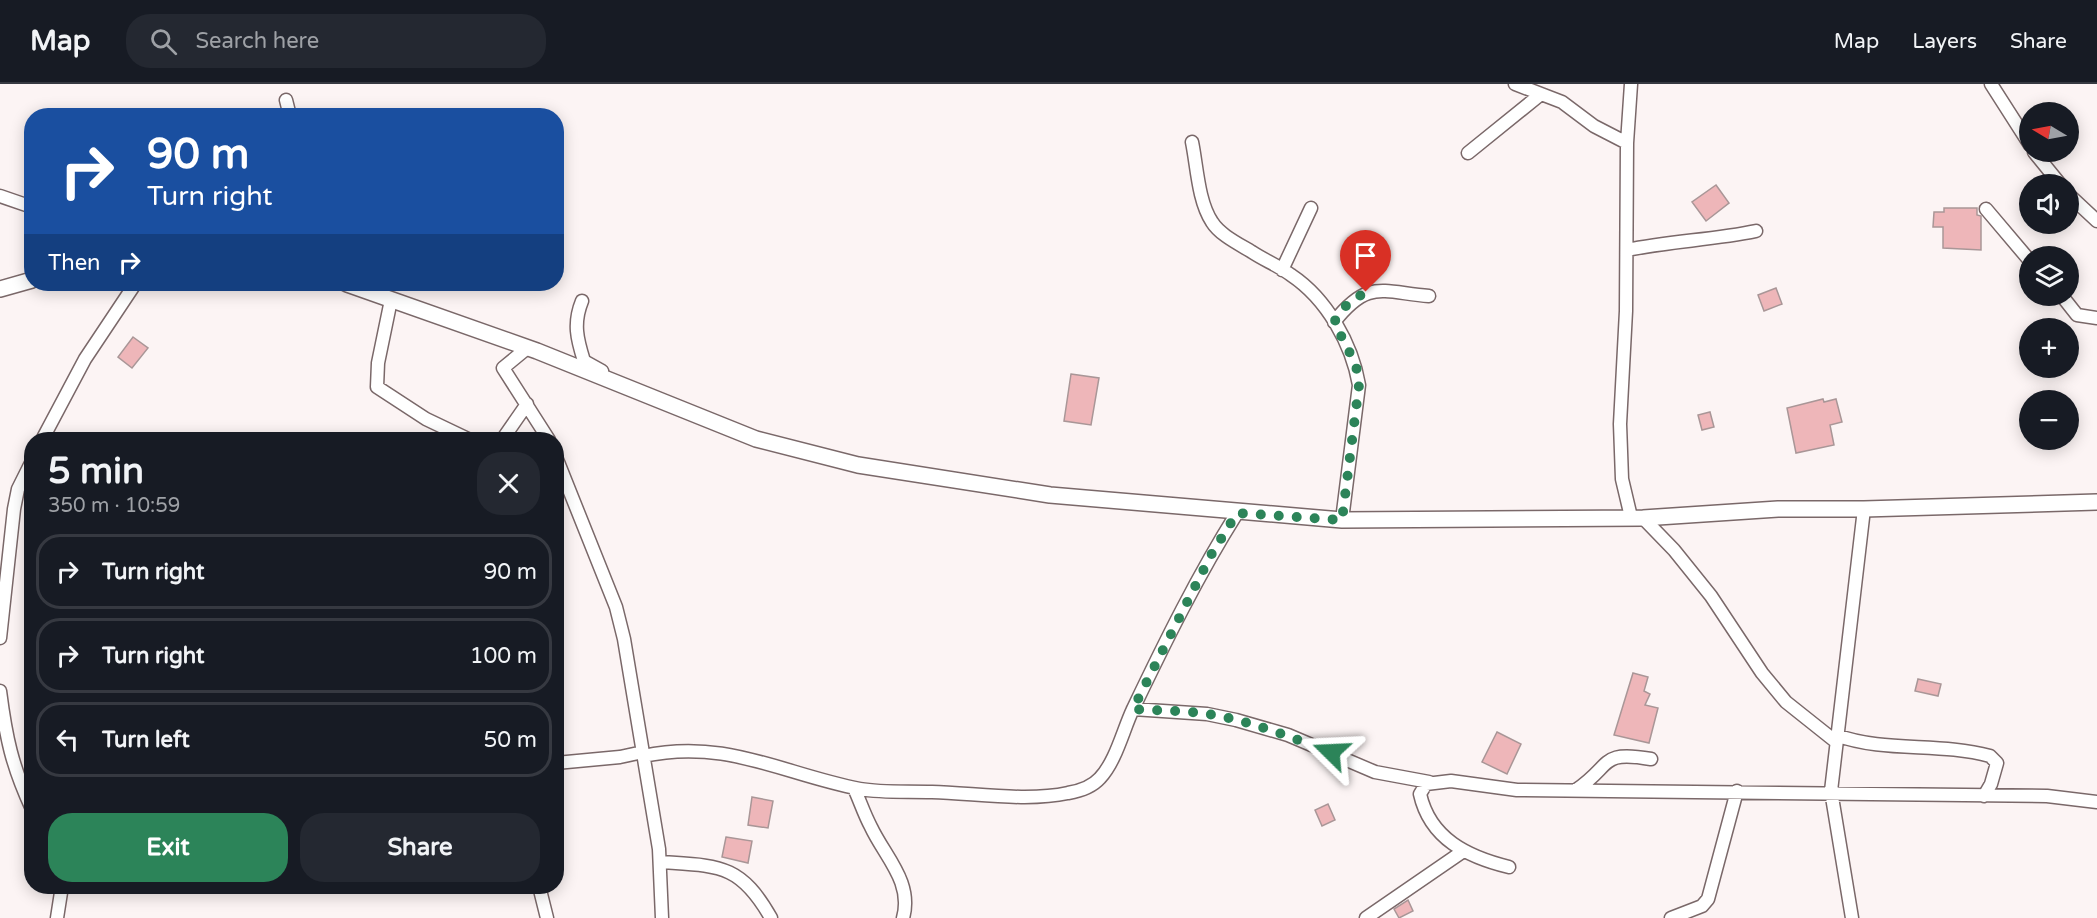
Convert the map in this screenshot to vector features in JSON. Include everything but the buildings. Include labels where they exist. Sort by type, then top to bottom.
[{"type":"street","points":[[1515,84],[1562,102],[1594,126],[1627,143]]},
{"type":"street","points":[[1631,84],[1627,143],[1627,250],[1621,452],[1622,479],[1637,518],[1674,550],[1711,596],[1785,702],[1836,738],[1872,745],[1916,746],[1990,756],[1997,763],[1992,784],[1984,796]]},
{"type":"street","points":[[1991,84],[2019,128]]},
{"type":"street","points":[[1468,153],[1541,94]]},
{"type":"street","points":[[286,100],[288,108]]},
{"type":"street","points":[[1192,142],[1204,202],[1212,222],[1225,235],[1290,274],[1312,293],[1334,322],[1356,365],[1359,385],[1342,520]]},
{"type":"street","points":[[2042,162],[2052,174]]},
{"type":"street","points":[[0,196],[24,204]]},
{"type":"street","points":[[2079,204],[2097,220]]},
{"type":"street","points":[[1282,270],[1311,208]]},
{"type":"street","points":[[1986,209],[2019,248]]},
{"type":"street","points":[[1627,250],[1659,243],[1723,238],[1756,231]]},
{"type":"street","points":[[0,289],[24,282]]},
{"type":"street","points":[[1334,322],[1348,303],[1366,292],[1376,290],[1429,296]]},
{"type":"street","points":[[46,432],[85,359],[130,291]]},
{"type":"street","points":[[366,291],[537,351],[756,439],[858,465],[1050,495],[1237,513],[1342,520],[1637,518],[1778,509],[1864,509],[2097,502]]},
{"type":"street","points":[[391,300],[378,363],[377,387],[426,419],[453,432]]},
{"type":"street","points":[[582,301],[576,316],[576,331],[584,361],[624,385]]},
{"type":"street","points":[[2070,306],[2077,315],[2097,318]]},
{"type":"street","points":[[526,349],[502,368],[544,432]]},
{"type":"street","points":[[507,432],[526,404]]},
{"type":"street","points":[[1,631],[14,509],[18,489],[24,477]]},
{"type":"street","points":[[564,477],[616,607],[632,683],[660,862],[662,918]]},
{"type":"street","points":[[1852,918],[1831,791],[1864,509]]},
{"type":"street","points":[[564,762],[688,750],[720,752],[776,764],[806,776],[854,788],[1012,796],[1066,794],[1086,788],[1101,777],[1211,555],[1237,513]]},
{"type":"street","points":[[0,691],[6,741],[13,768],[24,792]]},
{"type":"street","points":[[1133,709],[1207,714],[1236,720],[1288,735],[1375,772],[1429,783],[1451,781],[1517,790],[1831,791],[2047,796],[2097,802]]},
{"type":"street","points":[[1575,790],[1591,780],[1613,756],[1624,755],[1651,759]]},
{"type":"street","points":[[1429,783],[1421,788],[1423,806],[1440,833],[1461,852],[1478,860],[1509,867]]},
{"type":"street","points":[[854,788],[870,826],[896,868],[905,891],[903,918]]},
{"type":"street","points":[[1671,918],[1702,906],[1708,899],[1737,791]]},
{"type":"street","points":[[1366,918],[1461,852]]},
{"type":"street","points":[[660,862],[729,870],[743,880],[771,918]]},
{"type":"street","points":[[57,918],[61,894]]},
{"type":"street","points":[[541,894],[547,918]]},
{"type":"route","points":[[1331,752],[1288,735],[1236,720],[1207,714],[1133,709],[1211,555],[1237,513],[1342,520],[1359,385],[1356,365],[1334,322],[1348,303],[1366,292]]}]
